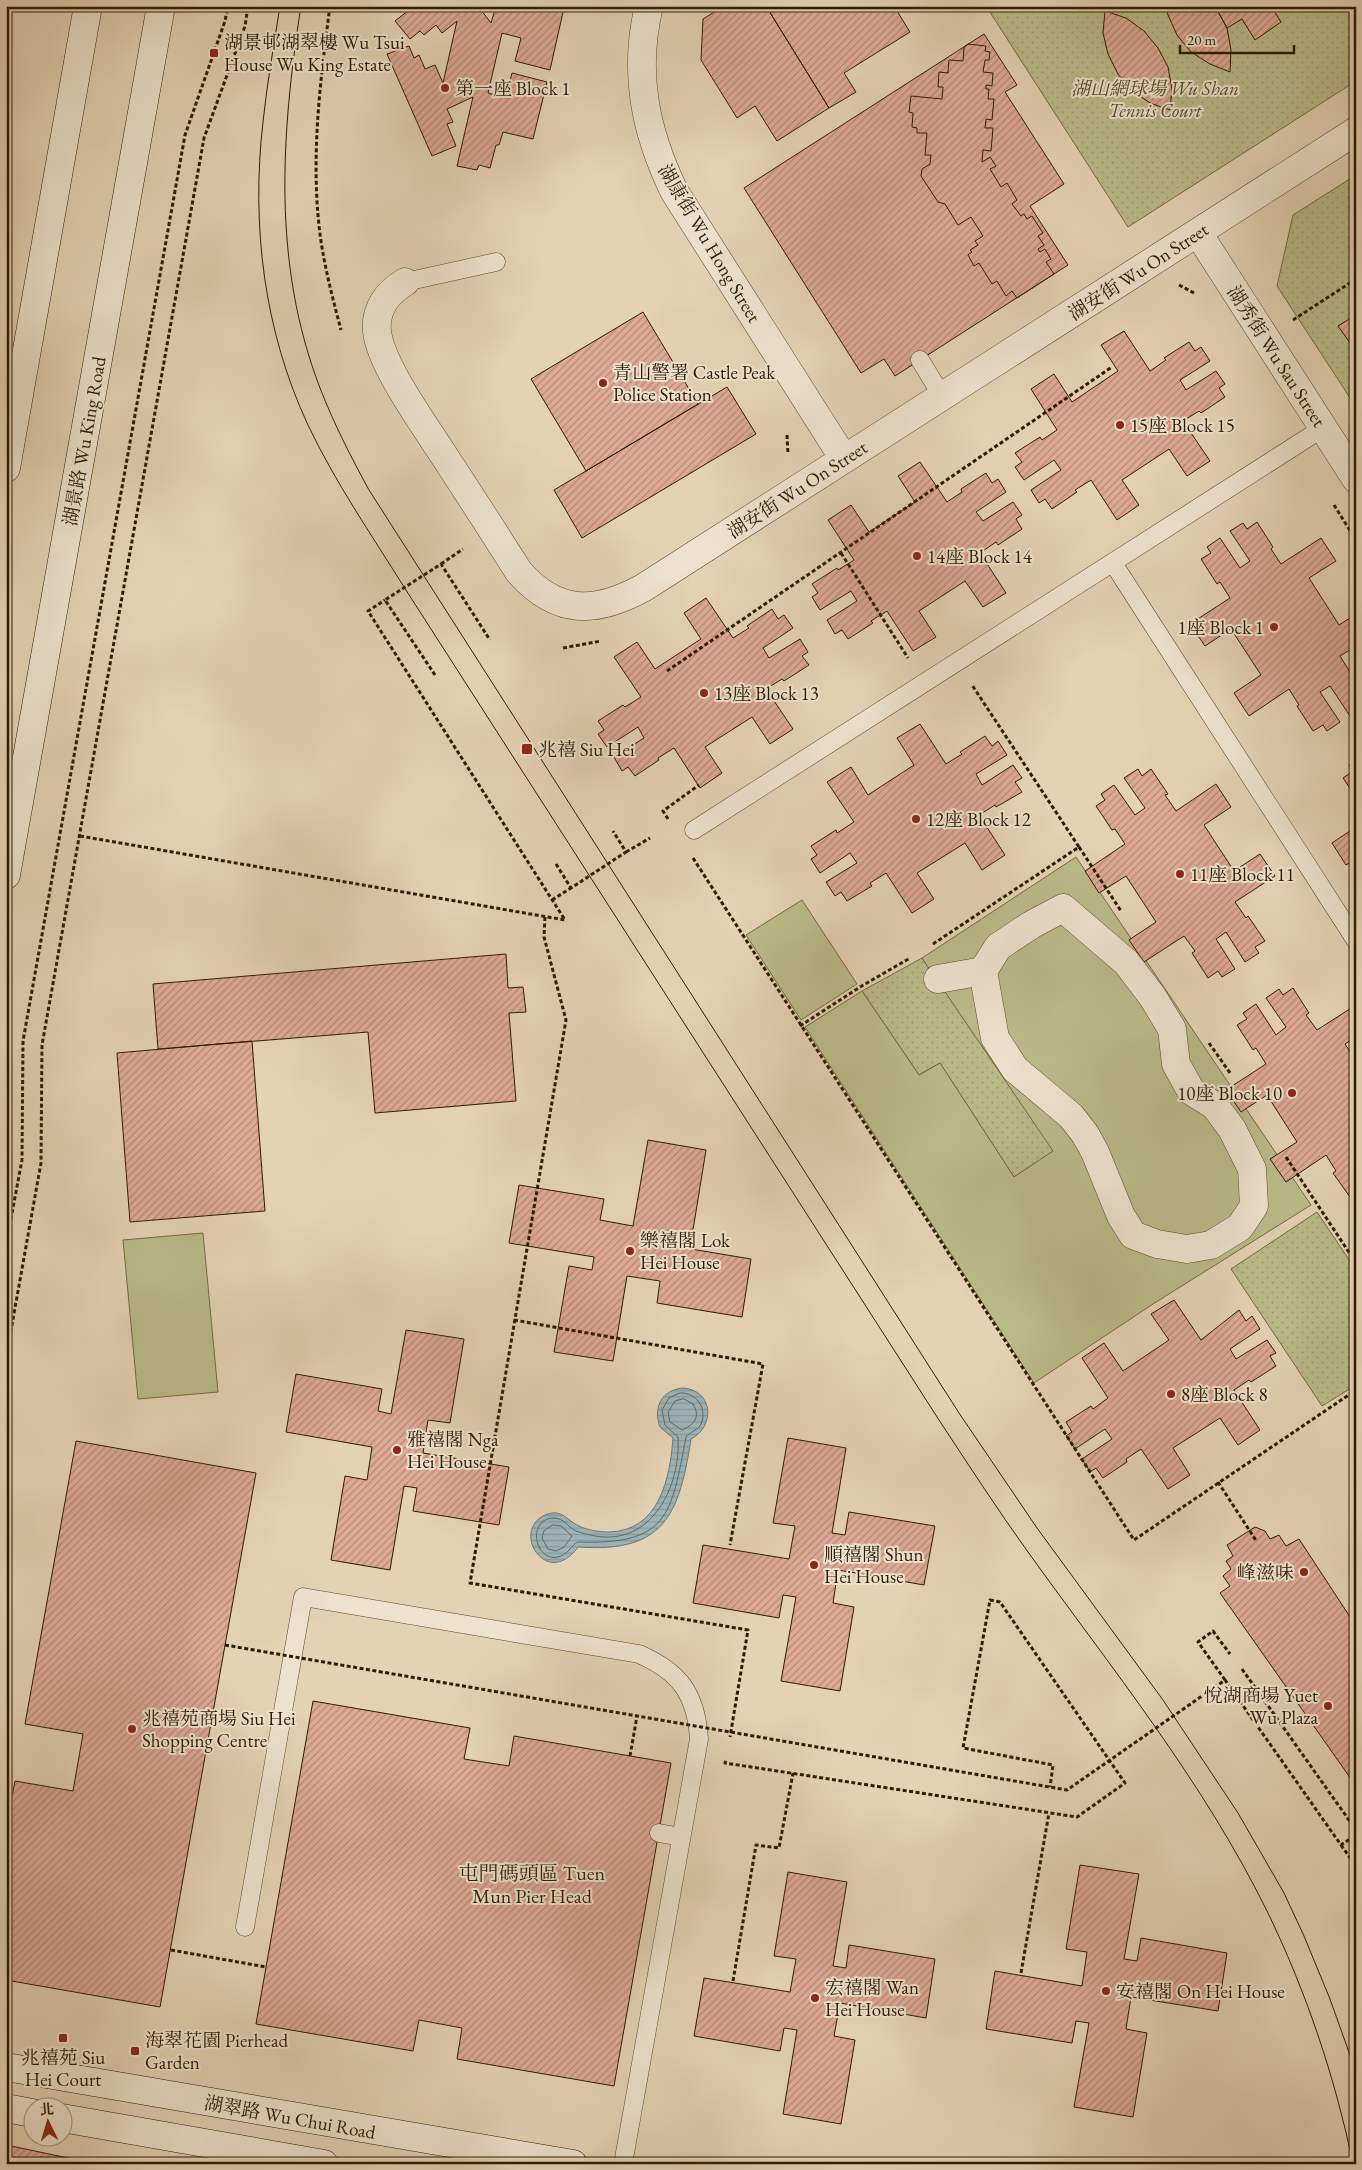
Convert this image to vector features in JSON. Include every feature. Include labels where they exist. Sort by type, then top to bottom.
[{"type":"street","points":[[6,468],[88,6]]},
{"type":"street","name":"湖景路 Wu King Road","points":[[6,875],[161,6]]},
{"type":"street","name":"湖康街 Wu Hong Street","points":[[649,6],[643,44],[642,73],[645,111],[661,164],[674,191],[844,459]]},
{"type":"street","name":"湖安街 Wu On Street","points":[[405,282],[392,290],[382,303],[378,316],[377,332],[382,351],[419,418],[519,572],[532,587],[550,597],[569,604],[600,606],[626,597],[1356,131]]},
{"type":"street","name":"湖秀街 Wu Sau Street","points":[[1198,233],[1356,479]]},
{"type":"street","points":[[938,979],[983,971],[998,947],[1031,925],[1064,908],[1126,962],[1152,996],[1172,1029],[1176,1064],[1191,1091],[1216,1106],[1232,1130],[1252,1169],[1254,1206],[1240,1227],[1211,1245],[1187,1249],[1157,1244],[1133,1235],[1121,1216],[1095,1152],[1085,1134],[1071,1116],[1015,1070],[996,1038],[983,971]]},
{"type":"street","name":"湖翠路 Wu Chui Road","points":[[6,2067],[573,2164]]},
{"type":"street","points":[[6,2108],[22,2111]]},
{"type":"street","points":[[72,2120],[324,2164]]},
{"type":"lane","points":[[405,282],[496,262]]},
{"type":"lane","points":[[920,360],[942,396]]},
{"type":"lane","points":[[694,830],[1323,428]]},
{"type":"lane","points":[[1113,563],[1356,941]]},
{"type":"lane","points":[[245,1927],[303,1596],[639,1654],[672,1672],[684,1686],[693,1703],[698,1720],[699,1739],[623,2164]]},
{"type":"lane","points":[[659,1833],[681,1837]]},
{"type":"path","points":[[6,1246],[22,1160],[23,1041],[185,135],[225,21],[228,6]]},
{"type":"path","points":[[6,1358],[41,1164],[42,1044],[204,138],[245,26],[248,6]]},
{"type":"path","points":[[1288,323],[1356,279]]},
{"type":"path","points":[[1170,287],[1180,285],[1202,297]]},
{"type":"path","points":[[668,671],[1112,367]]},
{"type":"path","points":[[787,431],[788,456]]},
{"type":"path","points":[[1331,501],[1356,540]]},
{"type":"path","points":[[841,553],[924,683]]},
{"type":"path","points":[[80,836],[565,920],[368,611],[441,564],[490,640]]},
{"type":"path","points":[[385,600],[435,675]]},
{"type":"path","points":[[562,648],[605,639]]},
{"type":"path","points":[[970,681],[1122,912]]},
{"type":"path","points":[[673,826],[663,811],[699,785]]},
{"type":"path","points":[[613,831],[626,852]]},
{"type":"path","points":[[552,900],[650,838]]},
{"type":"path","points":[[928,947],[1079,847]]},
{"type":"path","points":[[688,850],[1134,1540],[1356,1390]]},
{"type":"path","points":[[556,864],[571,888]]},
{"type":"path","points":[[545,917],[544,937],[566,1020],[470,1583],[748,1630],[729,1744]]},
{"type":"path","points":[[800,1026],[860,987],[911,958]]},
{"type":"path","points":[[1204,1034],[1231,1075]]},
{"type":"path","points":[[1285,1157],[1356,1263]]},
{"type":"path","points":[[514,1320],[763,1364],[730,1545]]},
{"type":"path","points":[[1218,1482],[1257,1542]]},
{"type":"path","points":[[727,1753],[725,1763],[1076,1817],[1125,1783],[1100,1744],[1000,1602],[990,1600],[963,1748],[1053,1765],[1050,1787]]},
{"type":"path","points":[[1230,1654],[1213,1631],[1198,1642],[1356,1866]]},
{"type":"path","points":[[225,1645],[1067,1790],[1225,1680]]},
{"type":"path","points":[[1242,1669],[1356,1830]]},
{"type":"path","points":[[630,1756],[637,1716]]},
{"type":"path","points":[[733,1981],[756,1845],[779,1848],[793,1773]]},
{"type":"path","points":[[1021,1973],[1049,1813]]},
{"type":"path","points":[[1341,1845],[1356,1835]]},
{"type":"path","points":[[171,1950],[266,1967]]},
{"type":"green space","name":"湖山網球場 Wu Shan Tennis Court","points":[[986,6],[1356,6],[1356,81],[1128,227]]},
{"type":"green space","points":[[1356,175],[1356,407],[1277,286],[1293,215]]},
{"type":"green space","points":[[1076,857],[1311,1205],[1153,1304],[1034,1383],[805,1027],[862,991],[919,1075],[940,1063],[1014,1177],[1053,1151],[922,958]]},
{"type":"green space","points":[[802,900],[857,984],[801,1020],[746,935]]},
{"type":"green space","points":[[922,958],[1054,1151],[1014,1177],[940,1063],[919,1075],[862,991]]},
{"type":"green space","points":[[1317,1212],[1356,1270],[1356,1385],[1322,1406],[1231,1269]]},
{"type":"green space","points":[[203,1233],[218,1392],[138,1399],[123,1240]]},
{"type":"water","points":[[683,1388],[693,1390],[700,1395],[708,1409],[707,1418],[705,1426],[691,1439],[680,1489],[673,1509],[662,1524],[648,1536],[630,1543],[607,1547],[578,1547],[566,1559],[555,1562],[545,1560],[537,1553],[532,1543],[531,1533],[535,1523],[545,1515],[551,1513],[560,1514],[582,1527],[609,1532],[626,1529],[640,1523],[650,1513],[659,1500],[665,1485],[673,1438],[660,1427],[658,1407],[664,1396],[669,1392]]},
{"type":"building","name":"第一座 Block 1","points":[[414,6],[478,6],[491,23],[496,6],[539,6],[563,12],[550,70],[515,61],[521,38],[502,33],[488,93],[506,98],[512,73],[547,82],[533,139],[503,132],[499,145],[496,145],[490,168],[479,165],[477,170],[457,166],[473,97],[447,109],[453,122],[447,124],[456,146],[432,156],[387,54],[409,46],[414,58],[419,55],[425,69],[435,65],[443,83],[457,21],[442,33],[436,25],[424,35],[420,31],[410,39],[395,21]]},
{"type":"building","points":[[724,6],[766,6],[829,108],[777,141],[755,106],[737,118],[701,60],[703,19]]},
{"type":"building","points":[[766,6],[894,6],[910,32],[844,73],[856,92],[829,108]]},
{"type":"building","points":[[1166,6],[1215,6],[1227,28],[1231,50],[1230,72],[1210,64],[1191,52],[1177,35]]},
{"type":"building","points":[[1215,6],[1271,6],[1281,22],[1255,40],[1242,19],[1227,28]]},
{"type":"building","points":[[1105,11],[1126,18],[1144,31],[1158,48],[1168,67],[1172,89],[1170,110],[1150,103],[1131,90],[1118,74],[1108,54],[1103,33]]},
{"type":"building","points":[[984,34],[1017,85],[1005,92],[1064,184],[1030,206],[1068,265],[895,376],[884,359],[861,373],[744,188]]},
{"type":"building","points":[[968,44],[986,46],[985,51],[990,52],[989,60],[985,60],[983,72],[993,73],[992,86],[986,85],[986,89],[989,89],[988,99],[994,99],[992,120],[986,119],[985,128],[993,128],[991,151],[983,150],[982,162],[990,157],[996,166],[990,169],[1001,187],[1007,183],[1017,200],[1012,204],[1021,216],[1024,214],[1027,219],[1032,216],[1043,233],[1038,236],[1044,245],[1038,249],[1040,252],[1045,249],[1051,259],[1046,262],[1054,274],[1017,298],[1012,291],[1006,296],[997,281],[992,284],[979,263],[974,266],[968,255],[972,252],[970,250],[978,245],[975,241],[983,236],[971,217],[958,225],[945,204],[938,202],[921,176],[922,169],[930,164],[931,155],[925,155],[927,133],[917,133],[917,128],[912,127],[913,113],[909,112],[911,96],[942,99],[943,87],[938,87],[939,72],[948,73],[949,60],[963,61],[964,47]]},
{"type":"building","points":[[643,312],[698,404],[586,471],[531,379]]},
{"type":"building","points":[[1356,315],[1356,345],[1353,347],[1338,326]]},
{"type":"building","name":"15座 Block 15","points":[[1124,331],[1150,371],[1166,360],[1164,358],[1189,342],[1195,351],[1201,347],[1210,361],[1180,380],[1186,390],[1216,371],[1225,384],[1219,388],[1225,397],[1201,413],[1199,411],[1183,421],[1210,461],[1187,476],[1169,449],[1122,480],[1139,505],[1117,520],[1091,480],[1075,490],[1077,492],[1052,509],[1045,499],[1039,503],[1031,490],[1061,470],[1054,460],[1024,480],[1015,467],[1022,462],[1015,453],[1040,437],[1042,440],[1057,430],[1031,389],[1054,374],[1072,402],[1118,371],[1101,345]]},
{"type":"building","points":[[727,387],[756,434],[582,538],[554,490]]},
{"type":"building","name":"14座 Block 14","points":[[920,462],[947,502],[962,492],[961,489],[986,473],[992,483],[998,479],[1006,492],[976,512],[983,521],[1013,502],[1022,515],[1016,519],[1022,529],[998,545],[996,542],[980,553],[1006,593],[983,607],[965,581],[919,611],[936,637],[913,651],[887,611],[871,621],[873,623],[848,639],[842,630],[835,634],[827,620],[857,601],[851,591],[820,610],[812,597],[818,593],[812,584],[854,560],[828,520],[851,505],[869,532],[915,502],[898,476]]},
{"type":"building","name":"1座 Block 1","points":[[1257,522],[1281,564],[1321,538],[1336,561],[1309,578],[1339,625],[1356,614],[1356,646],[1340,656],[1350,672],[1353,670],[1356,675],[1356,712],[1350,716],[1330,686],[1320,692],[1340,722],[1327,731],[1323,725],[1313,731],[1289,689],[1249,716],[1234,693],[1261,675],[1231,629],[1205,646],[1190,624],[1230,598],[1220,582],[1217,584],[1201,559],[1211,553],[1207,547],[1220,538],[1240,568],[1250,561],[1230,531],[1243,523],[1247,529]]},
{"type":"building","name":"13座 Block 13","points":[[706,598],[733,638],[749,628],[747,626],[772,609],[778,619],[784,615],[793,628],[763,648],[769,658],[800,639],[808,652],[802,656],[809,665],[784,681],[782,679],[766,689],[793,729],[770,744],[752,717],[705,747],[722,773],[700,788],[674,748],[635,776],[628,767],[622,771],[614,757],[644,738],[638,727],[607,747],[598,734],[604,730],[598,721],[623,705],[625,707],[641,697],[614,657],[637,642],[655,669],[701,639],[684,613]]},
{"type":"building","name":"12座 Block 12","points":[[920,724],[946,764],[962,754],[960,752],[985,736],[992,746],[998,741],[1007,755],[976,774],[982,785],[1013,765],[1022,778],[1015,782],[1022,792],[979,815],[1005,855],[982,870],[965,843],[917,873],[934,899],[912,913],[886,873],[870,883],[872,886],[847,901],[841,892],[835,896],[826,882],[857,863],[850,853],[820,873],[811,859],[817,855],[811,846],[836,830],[837,833],[854,822],[827,782],[851,767],[868,795],[914,765],[897,738]]},
{"type":"building","points":[[1356,761],[1356,797],[1343,778],[1353,771],[1349,765]]},
{"type":"building","name":"11座 Block 11","points":[[1138,769],[1142,776],[1151,769],[1168,794],[1165,795],[1176,811],[1216,784],[1231,807],[1204,825],[1234,871],[1260,854],[1275,876],[1235,902],[1246,918],[1248,916],[1265,941],[1255,947],[1259,953],[1245,962],[1226,932],[1216,939],[1235,969],[1222,977],[1218,971],[1208,978],[1192,953],[1195,951],[1184,936],[1144,962],[1129,940],[1156,922],[1126,876],[1099,893],[1085,871],[1125,844],[1115,829],[1112,830],[1096,806],[1105,800],[1101,794],[1114,785],[1135,815],[1145,808],[1124,778]]},
{"type":"building","points":[[1356,827],[1356,859],[1346,865],[1332,843]]},
{"type":"building","points":[[506,954],[508,988],[523,987],[526,1012],[509,1013],[516,1101],[375,1113],[368,1032],[158,1049],[153,984]]},
{"type":"building","name":"10座 Block 10","points":[[1293,988],[1309,1013],[1306,1015],[1317,1030],[1356,1005],[1356,1037],[1345,1044],[1356,1061],[1356,1193],[1350,1197],[1333,1173],[1336,1171],[1326,1155],[1286,1182],[1270,1159],[1297,1142],[1267,1095],[1241,1112],[1226,1090],[1266,1064],[1256,1048],[1253,1050],[1237,1025],[1247,1019],[1243,1013],[1256,1004],[1276,1035],[1286,1027],[1266,998],[1279,989],[1283,995]]},
{"type":"building","points":[[252,1041],[265,1211],[130,1222],[117,1053]]},
{"type":"building","name":"樂禧閣 Lok Hei House","points":[[648,1140],[706,1150],[692,1236],[669,1232],[667,1245],[751,1259],[742,1317],[657,1303],[660,1281],[627,1276],[613,1361],[554,1352],[569,1266],[592,1270],[594,1257],[509,1243],[519,1185],[604,1199],[600,1220],[633,1226]]},
{"type":"building","name":"8座 Block 8","points":[[1174,1300],[1201,1340],[1239,1310],[1246,1321],[1252,1316],[1260,1329],[1230,1349],[1236,1359],[1267,1340],[1276,1353],[1270,1356],[1276,1366],[1234,1390],[1260,1430],[1238,1445],[1220,1418],[1173,1448],[1190,1475],[1168,1489],[1141,1449],[1126,1459],[1127,1462],[1103,1478],[1096,1468],[1090,1472],[1082,1459],[1112,1439],[1105,1429],[1075,1449],[1066,1436],[1072,1432],[1066,1422],[1091,1406],[1093,1409],[1108,1398],[1082,1358],[1104,1343],[1123,1371],[1169,1340],[1151,1314]]},
{"type":"building","name":"雅禧閣 Nga Hei House","points":[[406,1330],[464,1339],[450,1423],[428,1420],[423,1453],[509,1467],[499,1525],[413,1511],[417,1488],[404,1486],[390,1570],[331,1560],[345,1476],[367,1480],[372,1447],[286,1432],[296,1374],[382,1389],[378,1411],[391,1414]]},
{"type":"building","name":"順禧閣 Shun Hei House","points":[[788,1438],[846,1448],[832,1533],[845,1535],[849,1512],[935,1526],[924,1585],[838,1570],[833,1603],[854,1607],[840,1691],[781,1681],[796,1597],[783,1595],[779,1618],[693,1603],[703,1545],[789,1559],[795,1526],[773,1523]]},
{"type":"building","name":"兆禧苑商場 Siu Hei Shopping Centre","points":[[76,1441],[256,1473],[160,2007],[6,1980],[6,1828],[15,1781],[73,1791],[83,1734],[25,1724]]},
{"type":"building","name":"悅湖商場 Yuet Wu Plaza","points":[[1255,1527],[1265,1531],[1270,1539],[1279,1535],[1286,1546],[1299,1539],[1356,1626],[1356,1786],[1220,1593],[1230,1586],[1223,1576],[1231,1569],[1226,1561],[1233,1556],[1227,1545]]},
{"type":"building","points":[[313,1701],[470,1728],[464,1759],[509,1766],[514,1736],[671,1763],[614,2086],[457,2059],[462,2028],[419,2020],[413,2051],[256,2024]]},
{"type":"building","name":"安禧閣 On Hei House","points":[[1080,1865],[1139,1874],[1124,1959],[1137,1961],[1141,1938],[1227,1953],[1218,2011],[1131,1997],[1126,2029],[1147,2033],[1133,2117],[1074,2107],[1089,2023],[1076,2021],[1072,2043],[986,2029],[995,1971],[1082,1986],[1087,1952],[1066,1949]]},
{"type":"building","name":"宏禧閣 Wan Hei House","points":[[788,1872],[847,1882],[833,1966],[846,1968],[849,1945],[935,1959],[926,2018],[840,2003],[834,2036],[855,2040],[841,2124],[783,2114],[797,2030],[784,2028],[780,2051],[694,2036],[704,1978],[790,1992],[796,1959],[774,1956]]},
{"type":"building","points":[[6,2145],[97,2164],[6,2164]]},
{"type":"tram line","points":[[280,6],[263,122],[260,161],[260,238],[264,277],[271,315],[293,389],[308,425],[330,467],[366,527],[939,1420],[1016,1536],[1155,1727],[1185,1771],[1242,1863],[1281,1941],[1307,2003],[1328,2067],[1353,2164]]},
{"type":"tram line","points":[[301,6],[294,54],[286,151],[285,198],[288,246],[294,294],[305,341],[320,388],[349,453],[369,490],[959,1413],[1037,1528],[1163,1700],[1238,1813],[1284,1893],[1304,1936],[1330,1999],[1356,2072]]},
{"type":"place","name":"湖景邨湖翠樓 Wu Tsui House Wu King Estate","points":[[214,53]]},
{"type":"place","name":"第一座 Block 1","points":[[445,88]]},
{"type":"place","name":"青山警署 Castle Peak Police Station","points":[[603,383]]},
{"type":"place","name":"15座 Block 15","points":[[1120,425]]},
{"type":"place","name":"14座 Block 14","points":[[917,556]]},
{"type":"place","name":"1座 Block 1","points":[[1274,627]]},
{"type":"place","name":"13座 Block 13","points":[[704,693]]},
{"type":"place","name":"兆禧 Siu Hei","points":[[527,749]]},
{"type":"place","name":"12座 Block 12","points":[[916,819]]},
{"type":"place","name":"11座 Block 11","points":[[1180,874]]},
{"type":"place","name":"10座 Block 10","points":[[1292,1093]]},
{"type":"place","name":"樂禧閣 Lok Hei House","points":[[630,1251]]},
{"type":"place","name":"8座 Block 8","points":[[1171,1394]]},
{"type":"place","name":"雅禧閣 Nga Hei House","points":[[397,1450]]},
{"type":"place","name":"順禧閣 Shun Hei House","points":[[814,1565]]},
{"type":"place","name":"峰滋味","points":[[1304,1572]]},
{"type":"place","name":"悅湖商場 Yuet Wu Plaza","points":[[1328,1706]]},
{"type":"place","name":"兆禧苑商場 Siu Hei Shopping Centre","points":[[132,1729]]},
{"type":"place","name":"安禧閣 On Hei House","points":[[1106,1991]]},
{"type":"place","name":"宏禧閣 Wan Hei House","points":[[815,1998]]},
{"type":"place","name":"兆禧苑 Siu Hei Court","points":[[63,2038]]},
{"type":"place","name":"海翠花園 Pierhead Garden","points":[[135,2051]]},
{"type":"district","name":"屯門碼頭區 Tuen Mun Pier Head","points":[[532,1884]]}]
